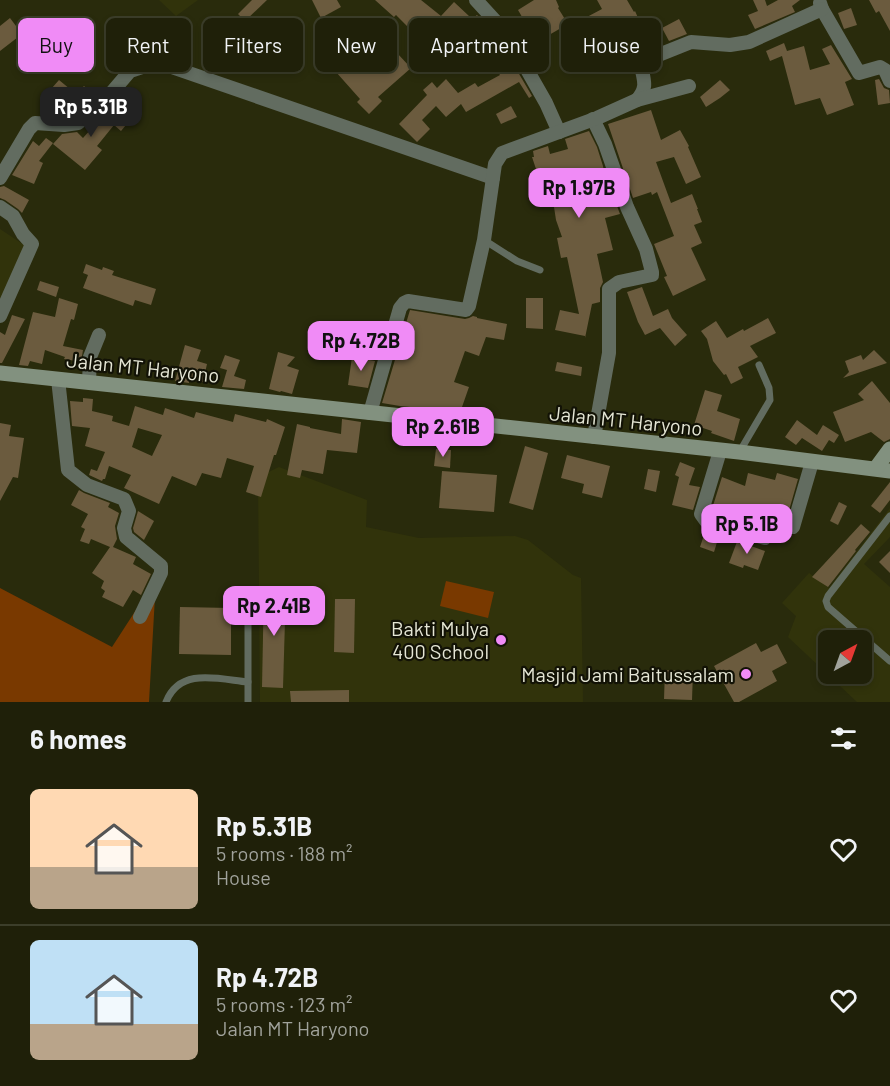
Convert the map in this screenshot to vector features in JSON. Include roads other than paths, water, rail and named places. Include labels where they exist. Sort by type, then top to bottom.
[{"type":"main road","name":"Jalan MT Haryono","points":[[0,373],[739,452],[883,470]]},
{"type":"main road","points":[[883,470],[890,449]]},
{"type":"street","points":[[476,0],[513,45],[546,103],[559,132]]},
{"type":"street","points":[[637,100],[643,94],[645,86],[640,66],[646,60],[691,42],[730,45],[749,42],[820,4],[859,73],[880,67],[885,70],[890,81]]},
{"type":"street","points":[[0,178],[29,129],[35,123],[64,125],[78,123],[101,105],[130,71],[157,62],[493,178]]},
{"type":"street","points":[[370,413],[400,308],[404,303],[408,301],[466,310],[469,306],[484,240],[495,164],[502,153],[637,100],[689,86]]},
{"type":"street","points":[[593,119],[646,249],[652,272],[652,275],[619,282],[609,289],[609,353],[594,437]]},
{"type":"street","points":[[0,207],[13,216],[23,234],[32,244],[0,316]]},
{"type":"street","points":[[89,382],[90,357],[99,335]]},
{"type":"street","points":[[58,379],[68,470],[87,486],[124,499],[129,511],[124,528],[126,537],[161,567],[161,573],[140,617]]},
{"type":"street","points":[[720,451],[701,514],[706,521],[765,538]]},
{"type":"street","points":[[794,527],[812,462]]},
{"type":"lane","points":[[484,240],[517,261],[540,270]]},
{"type":"lane","points":[[739,452],[770,400],[769,388],[759,365]]},
{"type":"lane","points":[[890,516],[826,601],[828,607],[890,661]]},
{"type":"lane","points":[[248,605],[248,702]]},
{"type":"lane","points":[[166,702],[170,692],[183,682],[196,677],[248,682]]},
{"type":"place","name":"Bakti Mulya 400 School","points":[[501,640]]},
{"type":"place","name":"Masjid Jami Baitussalam","points":[[746,674]]}]
